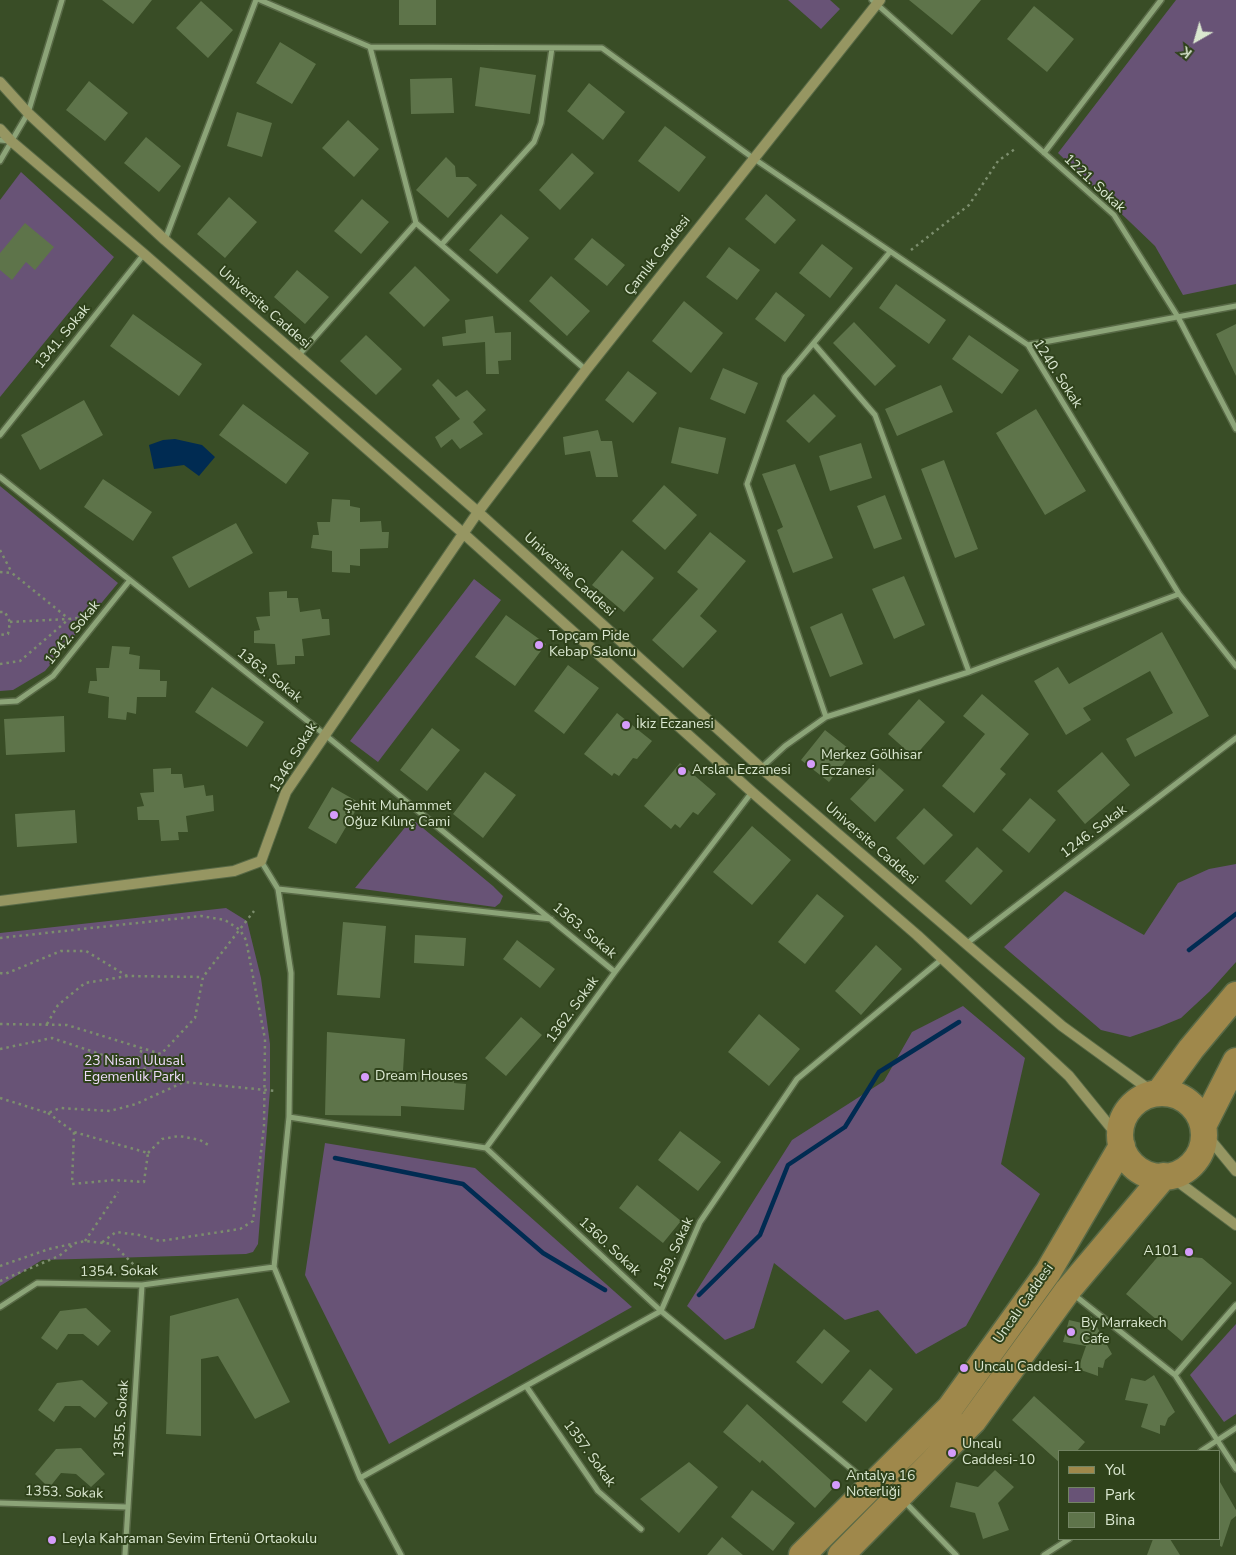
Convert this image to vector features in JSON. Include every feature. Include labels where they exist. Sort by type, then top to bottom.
[{"type":"main road","points":[[1157,1093],[1236,995]]},
{"type":"main road","points":[[1203,1129],[1236,1061]]},
{"type":"main road","points":[[1157,1093],[1168,1093],[1181,1097],[1192,1105],[1200,1117],[1203,1129],[1203,1144],[1198,1157],[1189,1167],[1177,1174],[1166,1176],[1150,1175],[1137,1168],[1128,1158],[1122,1143],[1123,1118],[1141,1098],[1157,1093]]},
{"type":"main road","name":"Uncalı Caddesi","points":[[802,1555],[950,1408],[1048,1272],[1122,1143]]},
{"type":"main road","name":"Uncalı Caddesi","points":[[841,1555],[973,1421],[1068,1290],[1166,1176]]},
{"type":"street","points":[[0,161],[5,140],[28,113],[62,0]]},
{"type":"street","points":[[165,240],[256,0]]},
{"type":"street","points":[[260,0],[370,47],[416,223],[586,370]]},
{"type":"street","points":[[1044,153],[1161,0]]},
{"type":"street","name":"1221. Sokak","points":[[876,1],[1114,216],[1178,317],[1236,429]]},
{"type":"street","name":"Çamlık Caddesi","points":[[464,534],[478,512],[586,370],[876,1]]},
{"type":"street","name":"1240. Sokak","points":[[370,47],[602,48],[754,158],[1028,345],[1179,594],[1236,666]]},
{"type":"street","points":[[442,244],[534,142],[541,123],[552,48]]},
{"type":"street","name":"Universite Caddesi","points":[[0,82],[28,113],[165,240],[478,512],[761,768],[1062,1026],[1157,1093]]},
{"type":"street","points":[[0,129],[5,140],[144,254],[464,534],[942,959],[1069,1076],[1122,1143]]},
{"type":"street","points":[[298,356],[416,223]]},
{"type":"street","points":[[826,717],[747,484],[785,377],[890,252]]},
{"type":"street","name":"1341. Sokak","points":[[0,435],[144,254]]},
{"type":"street","points":[[1028,345],[1236,306]]},
{"type":"street","points":[[814,344],[875,415],[969,672]]},
{"type":"street","name":"1363. Sokak","points":[[0,476],[324,734],[615,972]]},
{"type":"street","name":"1346. Sokak","points":[[261,861],[286,792],[324,734],[464,534]]},
{"type":"street","name":"1342. Sokak","points":[[0,702],[17,701],[53,676],[130,580]]},
{"type":"street","points":[[761,768],[785,746],[826,717],[969,672],[1179,594]]},
{"type":"street","name":"1246. Sokak","points":[[966,944],[1236,738]]},
{"type":"street","name":"1362. Sokak","points":[[486,1148],[615,972],[752,792]]},
{"type":"street","points":[[0,902],[234,871],[261,861],[278,889],[291,973],[289,1117],[274,1268],[360,1478],[401,1555]]},
{"type":"street","points":[[278,889],[552,919]]},
{"type":"street","name":"1359. Sokak","points":[[360,1478],[661,1311],[700,1222],[797,1079],[942,959]]},
{"type":"street","points":[[289,1117],[486,1148]]},
{"type":"street","points":[[1203,1129],[1236,1171]]},
{"type":"street","name":"1360. Sokak","points":[[486,1148],[661,1311],[872,1486]]},
{"type":"street","points":[[1166,1176],[1236,1225]]},
{"type":"street","name":"1354. Sokak","points":[[0,1307],[37,1283],[142,1285],[274,1268]]},
{"type":"street","name":"1355. Sokak","points":[[126,1555],[127,1507],[142,1285]]},
{"type":"street","points":[[1068,1290],[1175,1376],[1236,1469]]},
{"type":"street","points":[[1175,1376],[1236,1305]]},
{"type":"street","name":"1357. Sokak","points":[[526,1386],[598,1491],[641,1529]]},
{"type":"street","points":[[1202,1450],[1236,1428]]},
{"type":"street","points":[[900,1497],[956,1555]]},
{"type":"street","name":"1353. Sokak","points":[[0,1503],[127,1507]]},
{"type":"street","points":[[1044,1555],[1067,1540]]},
{"type":"path","points":[[911,250],[969,205],[998,161],[1015,149]]},
{"type":"path","points":[[0,550],[12,573],[70,619]]},
{"type":"path","points":[[0,572],[12,573]]},
{"type":"path","points":[[0,612],[5,612],[10,622],[8,634],[0,635]]},
{"type":"path","points":[[10,622],[102,616]]},
{"type":"path","points":[[0,664],[20,662],[70,619]]},
{"type":"path","points":[[0,1024],[67,1024],[161,1054],[195,1018],[203,977],[254,911]]},
{"type":"path","points":[[0,938],[201,916],[225,920],[240,930],[246,940],[265,1039],[263,1135],[253,1221],[240,1229],[160,1241],[139,1235],[116,1232],[100,1243]]},
{"type":"path","points":[[0,974],[13,971],[61,950],[86,951],[128,976]]},
{"type":"path","points":[[47,1024],[58,1005],[85,983],[128,976],[203,977]]},
{"type":"path","points":[[0,1049],[52,1038],[136,1064],[184,1082],[277,1091]]},
{"type":"path","points":[[136,1064],[142,1048]]},
{"type":"path","points":[[48,1113],[60,1108],[110,1111],[136,1104],[184,1082]]},
{"type":"path","points":[[0,1098],[48,1113],[74,1132],[148,1153]]},
{"type":"path","points":[[74,1132],[72,1184],[114,1180],[144,1182],[148,1153],[162,1139],[179,1136],[200,1140],[210,1146]]},
{"type":"path","points":[[85,1241],[118,1192]]},
{"type":"path","points":[[0,1266],[49,1249],[85,1241],[113,1244],[134,1265]]},
{"type":"path","points":[[0,1281],[59,1256],[76,1243]]},
{"type":"green space","points":[[788,0],[830,0],[840,9],[821,29]]},
{"type":"green space","points":[[1176,0],[1236,0],[1236,284],[1183,295],[1155,246],[1058,153]]},
{"type":"green space","points":[[21,172],[114,257],[0,397],[0,200]]},
{"type":"green space","points":[[0,486],[118,583],[45,671],[13,690],[0,691]]},
{"type":"green space","points":[[474,579],[501,600],[378,762],[350,741]]},
{"type":"green space","points":[[412,819],[493,886],[503,896],[500,903],[495,907],[355,888]]},
{"type":"green space","points":[[1236,864],[1236,962],[1210,991],[1181,1018],[1159,1027],[1130,1037],[1101,1030],[1004,947],[1065,891],[1144,935],[1178,883],[1209,869]]},
{"type":"green space","name":"23 Nisan Ulusal Egemenlik Parkı","points":[[226,908],[247,921],[261,978],[270,1044],[270,1090],[258,1244],[253,1252],[246,1254],[42,1260],[0,1286],[0,933]]},
{"type":"green space","points":[[963,1006],[1025,1058],[1001,1164],[1040,1194],[966,1326],[916,1354],[878,1310],[845,1320],[774,1263],[754,1328],[725,1340],[687,1306],[792,1140],[884,1081],[912,1032]]},
{"type":"green space","points":[[325,1143],[475,1168],[632,1307],[389,1444],[305,1275]]},
{"type":"green space","points":[[1236,1324],[1236,1414],[1224,1422],[1190,1375]]},
{"type":"water","points":[[175,439],[202,445],[215,457],[199,476],[184,465],[154,469],[149,445],[163,440]]},
{"type":"building","points":[[102,0],[152,0],[133,24]]},
{"type":"building","points":[[399,0],[436,0],[436,25],[399,25]]},
{"type":"building","points":[[909,0],[981,0],[952,35]]},
{"type":"building","points":[[201,1],[233,30],[208,58],[176,28]]},
{"type":"building","points":[[1034,6],[1074,39],[1047,72],[1007,39]]},
{"type":"building","points":[[280,42],[316,64],[292,104],[256,83]]},
{"type":"building","points":[[480,67],[536,75],[530,114],[475,106]]},
{"type":"building","points":[[452,78],[454,113],[411,114],[410,79]]},
{"type":"building","points":[[89,81],[128,113],[105,141],[66,110]]},
{"type":"building","points":[[589,83],[625,112],[603,140],[567,111]]},
{"type":"building","points":[[237,112],[272,123],[262,157],[227,146]]},
{"type":"building","points":[[348,120],[379,149],[354,177],[322,148]]},
{"type":"building","points":[[665,126],[706,157],[679,192],[638,161]]},
{"type":"building","points":[[146,137],[181,166],[159,192],[124,163]]},
{"type":"building","points":[[572,153],[594,173],[560,210],[539,190]]},
{"type":"building","points":[[446,157],[455,166],[456,177],[468,177],[477,185],[448,218],[416,190]]},
{"type":"building","points":[[766,194],[796,220],[775,244],[745,219]]},
{"type":"building","points":[[229,197],[257,222],[225,258],[197,234]]},
{"type":"building","points":[[362,199],[389,222],[361,254],[334,231]]},
{"type":"building","points":[[501,214],[529,238],[497,274],[469,250]]},
{"type":"building","points":[[25,223],[54,247],[35,270],[26,262],[12,280],[0,270],[0,253]]},
{"type":"building","points":[[592,238],[625,265],[607,286],[574,259]]},
{"type":"building","points":[[822,244],[853,268],[830,298],[799,273]]},
{"type":"building","points":[[729,247],[760,270],[737,300],[706,277]]},
{"type":"building","points":[[415,266],[450,300],[424,327],[389,293]]},
{"type":"building","points":[[297,270],[329,297],[305,324],[274,297]]},
{"type":"building","points":[[551,276],[590,311],[567,336],[529,301]]},
{"type":"building","points":[[896,284],[946,320],[929,344],[879,308]]},
{"type":"building","points":[[776,292],[805,315],[785,342],[755,319]]},
{"type":"building","points":[[684,301],[723,333],[691,373],[652,341]]},
{"type":"building","points":[[133,314],[202,364],[179,396],[110,346]]},
{"type":"building","points":[[493,316],[495,333],[511,332],[511,360],[498,361],[499,374],[486,374],[485,342],[443,346],[442,337],[466,333],[465,320]]},
{"type":"building","points":[[854,322],[896,366],[875,386],[833,343]]},
{"type":"building","points":[[1236,324],[1236,376],[1216,334]]},
{"type":"building","points":[[366,335],[402,369],[376,395],[340,361]]},
{"type":"building","points":[[969,335],[1019,370],[1002,394],[952,359]]},
{"type":"building","points":[[723,368],[758,383],[745,414],[710,399]]},
{"type":"building","points":[[628,371],[657,393],[633,423],[605,400]]},
{"type":"building","points":[[438,379],[456,397],[467,390],[486,410],[473,422],[483,434],[460,449],[452,439],[441,448],[435,437],[460,419],[432,385]]},
{"type":"building","points":[[941,385],[953,412],[897,436],[885,409]]},
{"type":"building","points":[[814,394],[836,416],[809,443],[786,421]]},
{"type":"building","points":[[84,400],[103,435],[40,470],[21,435]]},
{"type":"building","points":[[243,404],[309,453],[286,484],[219,435]]},
{"type":"building","points":[[1036,409],[1086,491],[1045,515],[996,433]]},
{"type":"building","points":[[679,427],[726,438],[718,474],[671,463]]},
{"type":"building","points":[[598,430],[601,441],[612,441],[618,477],[596,477],[590,451],[565,455],[563,437]]},
{"type":"building","points":[[861,443],[872,478],[830,491],[819,456]]},
{"type":"building","points":[[944,460],[978,549],[955,558],[921,469]]},
{"type":"building","points":[[795,464],[833,558],[793,573],[777,530],[783,527],[762,474]]},
{"type":"building","points":[[103,479],[152,512],[133,541],[84,507]]},
{"type":"building","points":[[664,485],[697,515],[665,550],[632,521]]},
{"type":"building","points":[[885,495],[902,539],[874,549],[857,506]]},
{"type":"building","points":[[332,499],[350,500],[350,506],[360,508],[360,522],[381,521],[382,532],[389,532],[388,548],[360,549],[360,566],[350,565],[350,573],[332,572],[332,551],[311,548],[313,535],[319,535],[317,522],[330,522]]},
{"type":"building","points":[[236,523],[253,553],[189,588],[172,557]]},
{"type":"building","points":[[710,532],[746,561],[700,616],[717,631],[683,668],[652,640],[698,589],[677,572]]},
{"type":"building","points":[[622,550],[654,578],[624,612],[592,585]]},
{"type":"building","points":[[904,576],[925,625],[894,639],[872,589]]},
{"type":"building","points":[[287,591],[287,598],[298,598],[300,612],[320,609],[322,619],[329,619],[330,635],[302,639],[304,656],[295,656],[295,664],[277,665],[275,644],[254,643],[254,631],[260,630],[256,617],[270,616],[269,592]]},
{"type":"building","points":[[842,613],[863,664],[830,677],[810,627]]},
{"type":"building","points":[[506,615],[546,644],[515,686],[475,657]]},
{"type":"building","points":[[1162,632],[1209,716],[1135,757],[1126,739],[1173,713],[1150,671],[1083,708],[1091,720],[1066,735],[1034,681],[1058,667],[1069,684]]},
{"type":"building","points":[[112,646],[130,647],[129,654],[140,656],[139,669],[160,670],[160,681],[167,681],[166,697],[137,697],[136,714],[127,712],[126,720],[108,718],[109,697],[88,693],[90,681],[97,681],[96,668],[109,668]]},
{"type":"building","points":[[568,665],[599,688],[564,734],[534,711]]},
{"type":"building","points":[[212,687],[264,722],[247,747],[195,712]]},
{"type":"building","points":[[982,694],[1029,734],[1000,769],[1006,774],[974,813],[942,786],[985,734],[963,716]]},
{"type":"building","points":[[919,699],[945,722],[914,757],[888,734]]},
{"type":"building","points":[[617,713],[652,741],[637,759],[633,758],[619,776],[614,773],[612,776],[584,754]]},
{"type":"building","points":[[64,716],[65,752],[6,755],[4,719]]},
{"type":"building","points":[[432,728],[460,750],[427,791],[400,770]]},
{"type":"building","points":[[825,730],[853,752],[829,782],[801,760]]},
{"type":"building","points":[[1102,752],[1130,785],[1085,824],[1057,791]]},
{"type":"building","points":[[680,763],[716,794],[698,815],[693,812],[680,828],[675,824],[671,829],[644,806]]},
{"type":"building","points":[[171,768],[171,774],[182,774],[184,788],[204,785],[206,796],[213,795],[214,811],[186,816],[188,832],[178,832],[179,840],[161,841],[159,820],[138,820],[137,807],[144,806],[140,793],[154,792],[153,769]]},
{"type":"building","points":[[879,768],[904,790],[875,822],[850,799]]},
{"type":"building","points":[[485,772],[516,795],[483,838],[453,814]]},
{"type":"building","name":"Şehit Muhammet Oğuz Kılınç Cami","points":[[332,787],[360,803],[336,844],[308,828]]},
{"type":"building","points":[[1030,798],[1056,820],[1029,853],[1002,830]]},
{"type":"building","points":[[924,808],[953,835],[924,865],[896,838]]},
{"type":"building","points":[[75,810],[77,843],[17,847],[15,814]]},
{"type":"building","points":[[752,826],[791,860],[752,905],[713,872]]},
{"type":"building","points":[[977,847],[1003,871],[971,905],[945,881]]},
{"type":"building","points":[[817,894],[844,916],[805,964],[778,942]]},
{"type":"building","points":[[343,922],[386,926],[380,998],[337,995]]},
{"type":"building","points":[[415,935],[466,938],[464,966],[414,963]]},
{"type":"building","points":[[517,940],[555,969],[540,988],[503,959]]},
{"type":"building","points":[[876,945],[902,969],[861,1015],[835,991]]},
{"type":"building","points":[[759,1014],[800,1049],[769,1086],[728,1052]]},
{"type":"building","points":[[521,1017],[542,1035],[506,1076],[485,1058]]},
{"type":"building","name":"Dream Houses","points":[[327,1032],[405,1039],[403,1071],[454,1075],[454,1083],[466,1084],[464,1110],[401,1106],[401,1116],[325,1115]]},
{"type":"building","points":[[680,1131],[721,1162],[698,1191],[658,1160]]},
{"type":"building","points":[[637,1185],[681,1221],[663,1243],[619,1208]]},
{"type":"building","points":[[1160,1254],[1202,1258],[1232,1283],[1182,1341],[1126,1294]]},
{"type":"building","points":[[238,1298],[290,1402],[255,1419],[218,1356],[201,1359],[201,1436],[166,1434],[170,1316]]},
{"type":"building","points":[[86,1308],[111,1331],[98,1346],[83,1334],[68,1334],[57,1350],[41,1338],[60,1311]]},
{"type":"building","points":[[1091,1316],[1112,1354],[1105,1360],[1103,1368],[1098,1367],[1098,1376],[1078,1369],[1086,1346],[1063,1342],[1069,1320],[1082,1323]]},
{"type":"building","points":[[824,1329],[850,1351],[822,1384],[796,1362]]},
{"type":"building","points":[[870,1369],[893,1389],[866,1422],[842,1402]]},
{"type":"building","points":[[1154,1375],[1175,1412],[1168,1418],[1165,1426],[1160,1425],[1160,1434],[1141,1427],[1148,1404],[1125,1400],[1131,1378],[1145,1381]]},
{"type":"building","points":[[82,1380],[108,1403],[95,1418],[80,1406],[65,1406],[54,1422],[38,1410],[57,1383]]},
{"type":"building","points":[[1034,1396],[1085,1442],[1078,1450],[1058,1450],[1058,1461],[1012,1420]]},
{"type":"building","points":[[747,1404],[836,1485],[815,1508],[762,1460],[760,1463],[723,1432]]},
{"type":"building","points":[[81,1448],[105,1474],[91,1487],[76,1474],[61,1473],[49,1488],[35,1474],[56,1449]]},
{"type":"building","points":[[689,1462],[718,1487],[679,1533],[640,1499]]},
{"type":"building","points":[[995,1470],[1014,1487],[998,1503],[1009,1530],[983,1539],[975,1513],[950,1507],[956,1482],[978,1487]]},
{"type":"building","points":[[1221,1484],[1236,1510],[1236,1516],[1231,1520],[1222,1547],[1220,1546]]},
{"type":"building","points":[[752,1490],[795,1523],[773,1551],[731,1517]]},
{"type":"building","points":[[722,1537],[743,1555],[707,1555]]},
{"type":"building","points":[[1153,1540],[1171,1540],[1180,1555],[1147,1555]]},
{"type":"waterway","points":[[1189,950],[1236,914]]},
{"type":"waterway","points":[[699,1295],[760,1235],[788,1165],[845,1127],[879,1072],[959,1022]]},
{"type":"waterway","points":[[335,1158],[463,1184],[543,1253],[605,1290]]},
{"type":"place","name":"Topçam Pide Kebap Salonu","points":[[539,645]]},
{"type":"place","name":"İkiz Eczanesi","points":[[626,725]]},
{"type":"place","name":"Merkez Gölhisar Eczanesi","points":[[811,764]]},
{"type":"place","name":"Arslan Eczanesi","points":[[682,771]]},
{"type":"place","name":"Şehit Muhammet Oğuz Kılınç Cami","points":[[334,815]]},
{"type":"place","name":"Dream Houses","points":[[365,1077]]},
{"type":"place","name":"A101","points":[[1189,1252]]},
{"type":"place","name":"By Marrakech Cafe","points":[[1071,1332]]},
{"type":"place","name":"Uncalı Caddesi-1","points":[[964,1368]]},
{"type":"place","name":"Uncalı Caddesi-10","points":[[952,1453]]},
{"type":"place","name":"Antalya 16 Noterliği","points":[[836,1485]]},
{"type":"place","name":"Leyla Kahraman Sevim Ertenü Ortaokulu","points":[[52,1540]]}]
